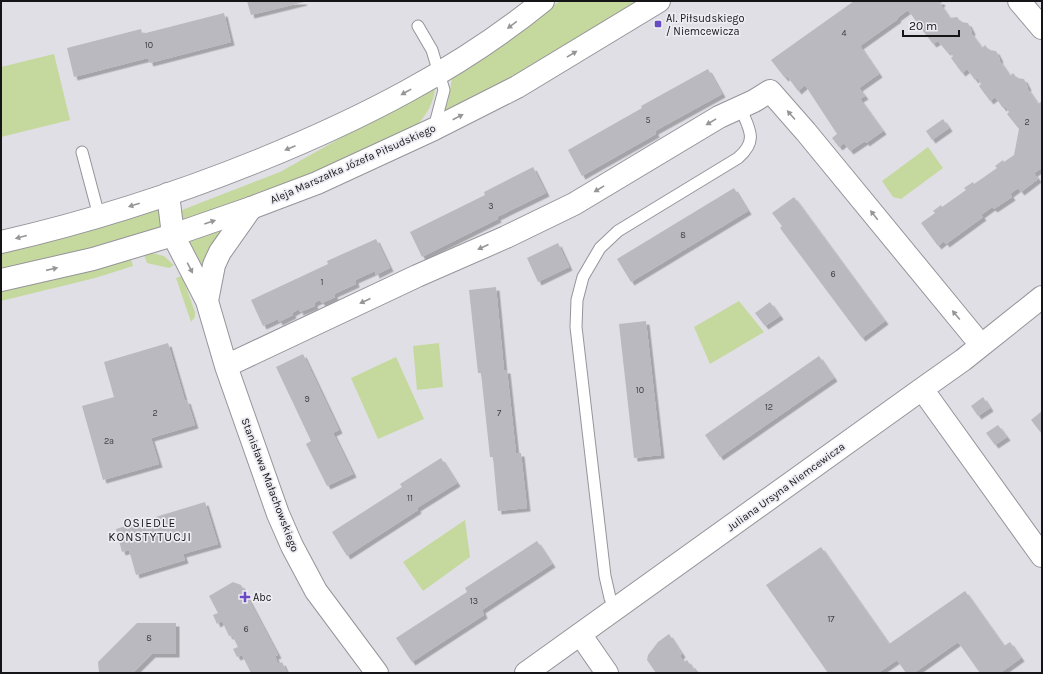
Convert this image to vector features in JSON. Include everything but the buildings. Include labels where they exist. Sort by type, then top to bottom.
[{"type":"street","points":[[1,242],[99,216],[168,194],[228,173],[326,132],[368,113],[440,73],[498,36],[543,1]]},
{"type":"street","name":"Aleja Marszałka Józefa Piłsudskiego","points":[[1,280],[93,259],[173,235],[317,183],[434,129],[517,87],[659,1]]},
{"type":"street","points":[[1019,1],[1042,28]]},
{"type":"street","points":[[226,366],[574,204],[719,118],[770,91],[840,172],[981,345]]},
{"type":"street","name":"Stanisława Małachowskiego","points":[[168,194],[173,235],[207,301],[226,366],[278,514],[303,569],[316,591],[377,673]]},
{"type":"street","name":"Stanisława Małachowskiego","points":[[207,301],[214,265],[220,252],[251,208]]},
{"type":"street","name":"Juliana Ursyna Niemcewicza","points":[[526,673],[922,389],[1042,297]]},
{"type":"street","points":[[922,389],[1042,556]]},
{"type":"street","points":[[580,634],[607,673]]},
{"type":"lane","points":[[418,26],[432,50],[444,90],[434,129]]},
{"type":"lane","points":[[615,609],[610,598],[605,576],[576,327],[577,300],[583,277],[600,248],[618,231],[746,152],[751,140],[750,131],[740,107]]},
{"type":"lane","points":[[82,152],[99,216]]},
{"type":"green space","points":[[560,1],[637,1],[494,87],[444,112],[448,102],[452,78],[478,62]]},
{"type":"green space","points":[[54,54],[70,120],[1,137],[1,67]]},
{"type":"green space","points":[[434,88],[434,94],[427,113],[417,125],[300,179],[179,223],[178,213],[182,210],[280,172]]},
{"type":"green space","points":[[928,147],[943,168],[901,199],[893,197],[882,181]]},
{"type":"green space","points":[[158,209],[160,210],[161,226],[157,229],[79,251],[1,270],[1,252]]},
{"type":"green space","points":[[223,230],[205,284],[185,243]]},
{"type":"green space","points":[[152,253],[164,256],[174,265],[169,268],[147,263],[144,255]]},
{"type":"green space","points":[[131,259],[133,266],[95,278],[1,301],[1,289]]},
{"type":"green space","points":[[182,276],[195,312],[195,317],[191,322],[176,278]]},
{"type":"green space","points":[[739,301],[764,332],[710,364],[694,327]]},
{"type":"green space","points":[[439,343],[443,387],[417,390],[413,346]]},
{"type":"green space","points":[[396,357],[424,419],[378,439],[351,378]]},
{"type":"green space","points":[[465,520],[470,557],[423,591],[403,562]]},
{"type":"place","name":"Al. Piłsudskiego / Niemcewicza","points":[[658,24]]},
{"type":"place","name":"Abc","points":[[245,597]]},
{"type":"district","name":"OSIEDLE KONSTYTUCJI","points":[[150,530]]}]
